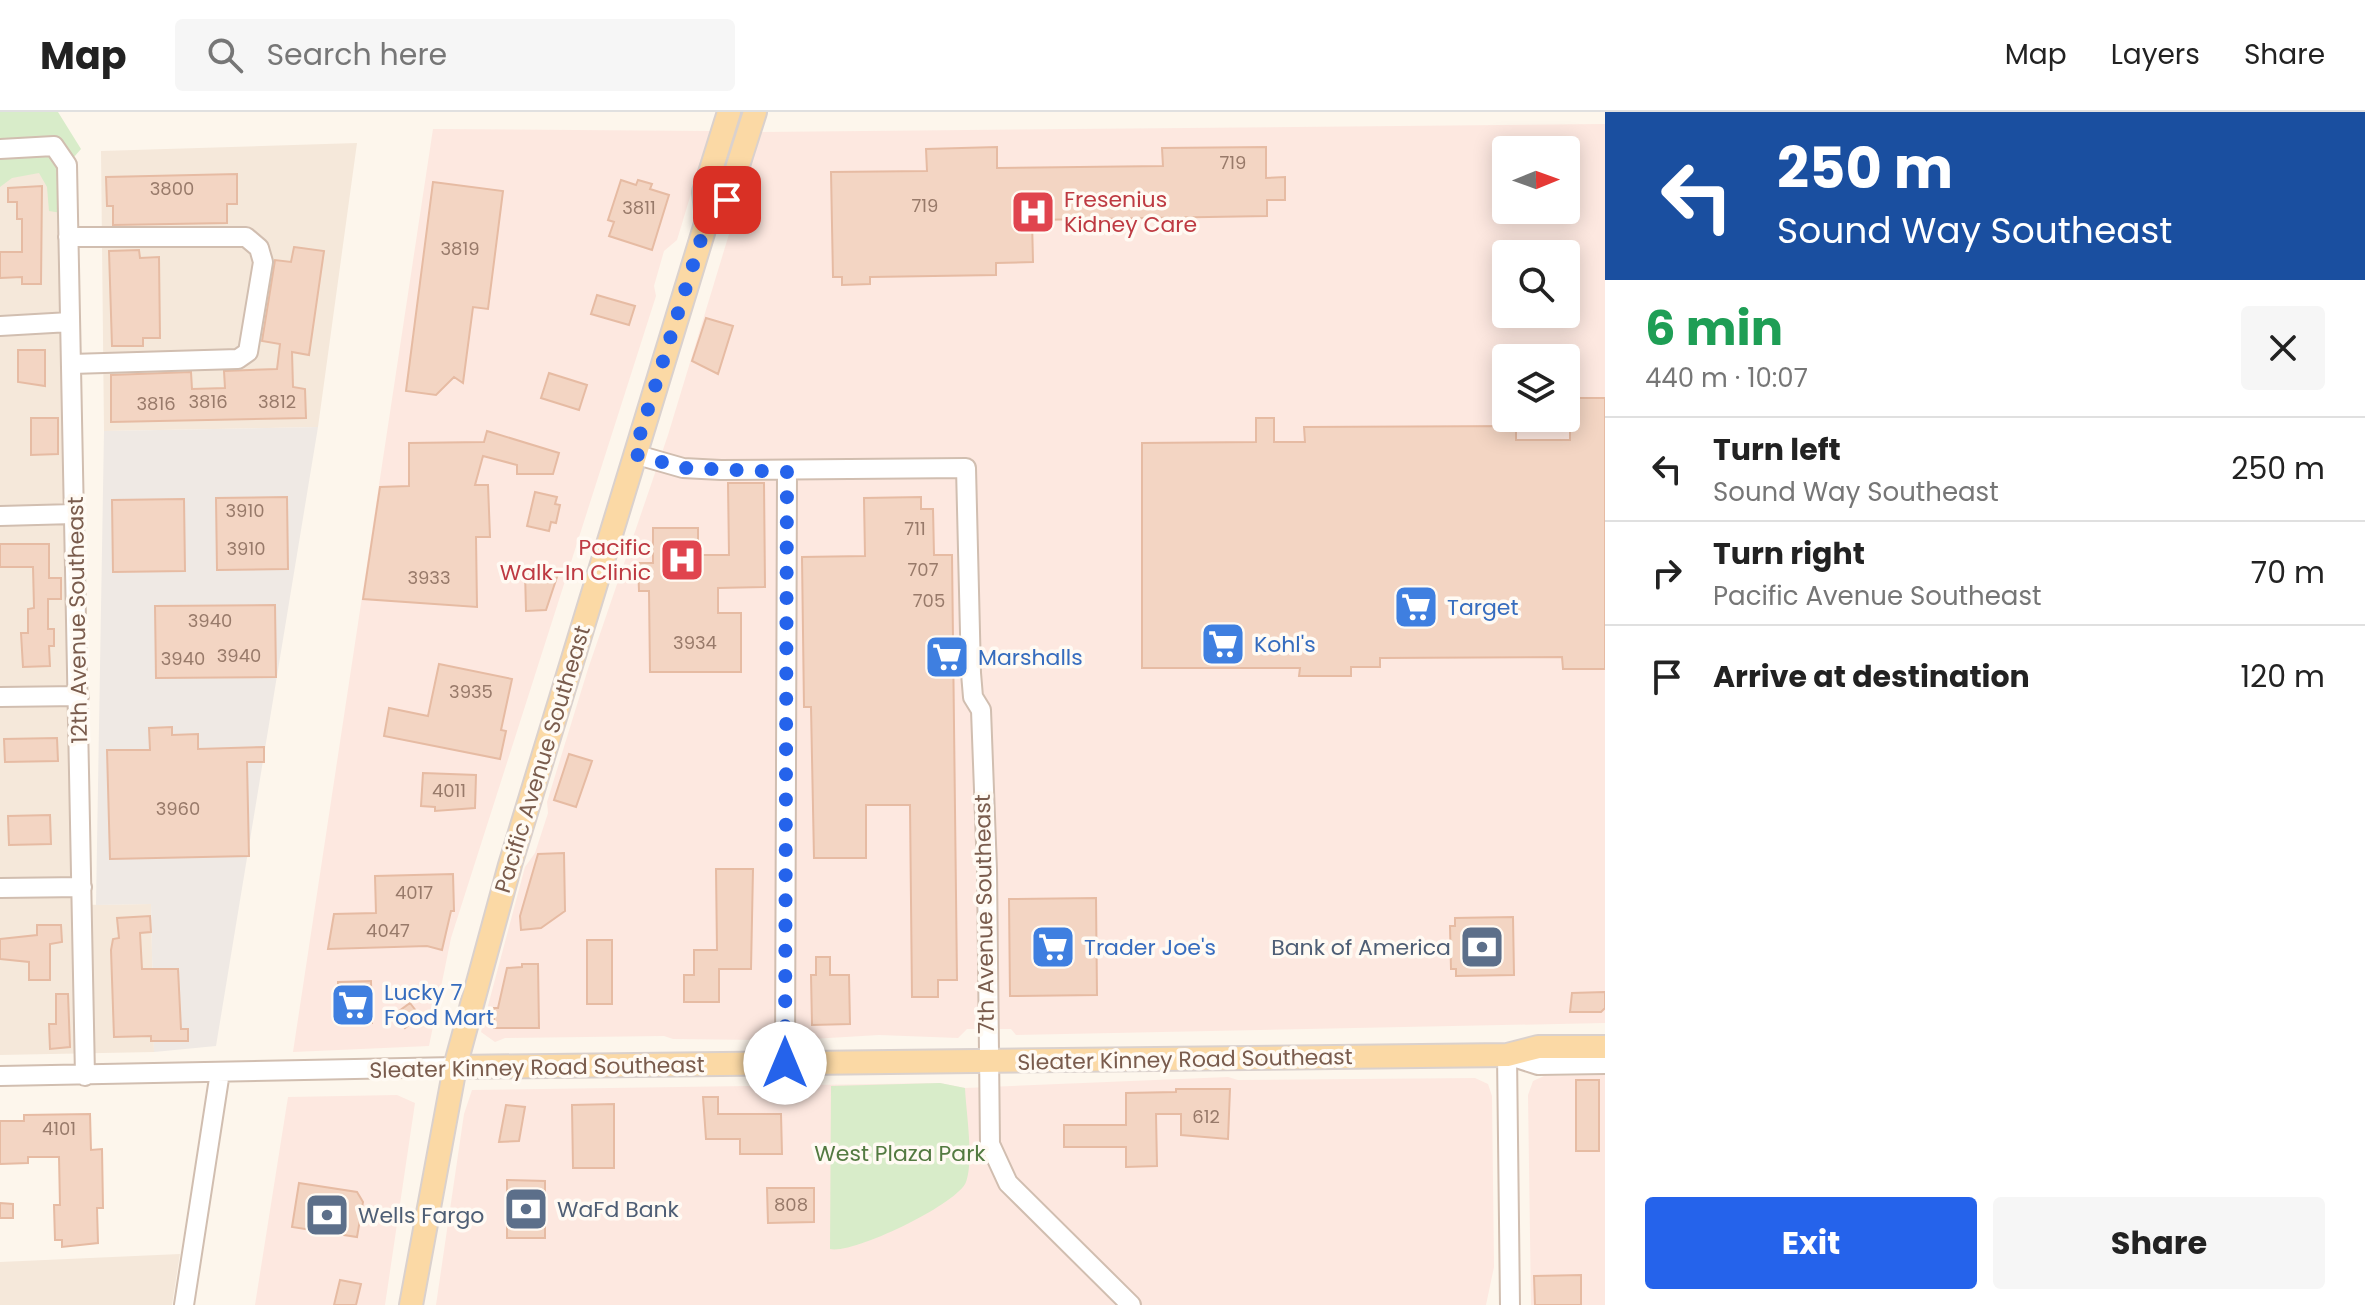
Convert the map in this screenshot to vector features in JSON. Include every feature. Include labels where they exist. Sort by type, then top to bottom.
[{"type":"main road","name":"Pacific Avenue Southeast","points":[[411,1305],[455,1067],[513,856],[707,220],[704,192],[729,112]]},
{"type":"main road","name":"Pacific Avenue Southeast","points":[[707,220],[727,200],[755,112]]},
{"type":"main road","name":"Sleater Kinney Road Southeast","points":[[455,1067],[1507,1055],[1538,1047],[1605,1047]]},
{"type":"street","name":"12th Avenue Southeast","points":[[0,149],[54,146],[67,165],[85,1076]]},
{"type":"street","points":[[68,237],[246,237],[259,248],[263,262],[248,352],[238,359],[71,364]]},
{"type":"street","points":[[0,326],[70,322]]},
{"type":"street","points":[[634,454],[683,468],[787,472],[785,1063]]},
{"type":"street","name":"7th Avenue Southeast","points":[[787,472],[966,468],[971,673],[973,697],[981,710],[987,870],[990,1144],[996,1164],[1008,1183],[1131,1305]]},
{"type":"street","points":[[0,516],[74,514]]},
{"type":"street","points":[[0,697],[79,696]]},
{"type":"street","points":[[0,888],[82,887]]},
{"type":"street","points":[[1507,1055],[1510,1305]]},
{"type":"street","name":"Sleater Kinney Road Southeast","points":[[1507,1055],[1538,1065],[1605,1064]]},
{"type":"street","name":"Sleater Kinney Road Southeast","points":[[0,1076],[455,1067]]},
{"type":"street","points":[[184,1305],[220,1072]]},
{"type":"shaded area","points":[[63,122],[79,905],[151,904],[154,1052],[0,1055],[0,124]]},
{"type":"shaded area","points":[[1605,124],[1605,1023],[1016,1035],[1011,1029],[967,1029],[958,1038],[879,1035],[812,1039],[803,1035],[771,1036],[760,1040],[673,1039],[664,1036],[505,1038],[495,1042],[481,1032],[525,867],[535,853],[548,813],[547,802],[588,669],[668,435],[760,132]]},
{"type":"shaded area","points":[[433,129],[710,131],[677,240],[664,251],[654,286],[656,296],[451,938],[429,1046],[293,1052]]},
{"type":"shaded area","points":[[357,143],[318,427],[104,431],[101,151]]},
{"type":"shaded area","points":[[318,427],[216,1046],[154,1052],[151,904],[96,905],[104,431]]},
{"type":"shaded area","points":[[1605,1075],[1605,1305],[1531,1305],[1528,1095],[1533,1081],[1544,1076]]},
{"type":"shaded area","points":[[1228,1077],[1238,1080],[1475,1078],[1488,1084],[1492,1096],[1494,1267],[1486,1305],[436,1305],[464,1114],[472,1090],[940,1083],[965,1088]]},
{"type":"shaded area","points":[[397,1095],[415,1103],[385,1305],[255,1305],[288,1097]]},
{"type":"shaded area","points":[[180,1254],[172,1305],[0,1305],[0,1262]]},
{"type":"green space","points":[[0,112],[58,112],[81,149],[67,165],[68,214],[49,211],[47,187],[39,173],[12,178],[0,187]]},
{"type":"green space","name":"West Plaza Park","points":[[940,1083],[965,1088],[969,1148],[966,1182],[944,1203],[903,1226],[859,1244],[830,1249],[831,1086]]},
{"type":"building","points":[[997,147],[997,168],[1163,166],[1162,148],[1266,147],[1266,178],[1285,177],[1285,200],[1267,200],[1267,216],[1032,220],[1033,262],[996,263],[996,275],[870,277],[870,284],[842,285],[842,277],[833,277],[831,172],[927,171],[926,149]]},
{"type":"building","points":[[237,174],[237,204],[227,204],[227,223],[113,225],[113,206],[107,206],[106,177]]},
{"type":"building","points":[[621,180],[636,185],[638,180],[652,184],[650,189],[669,195],[652,250],[609,236],[614,222],[608,220]]},
{"type":"building","points":[[433,182],[503,191],[488,309],[473,307],[463,383],[454,377],[436,395],[406,391]]},
{"type":"building","points":[[42,186],[41,284],[22,284],[22,277],[0,278],[0,252],[22,252],[22,219],[17,219],[17,202],[8,202],[8,188]]},
{"type":"building","points":[[294,247],[324,251],[309,355],[292,352],[293,387],[305,389],[306,418],[111,422],[111,375],[191,372],[192,389],[225,388],[224,371],[277,369],[280,344],[262,341],[275,260],[291,262]]},
{"type":"building","points":[[139,250],[140,258],[159,257],[160,338],[143,338],[143,346],[112,346],[109,251]]},
{"type":"building","points":[[597,295],[635,306],[629,325],[591,314]]},
{"type":"building","points":[[706,318],[733,326],[718,374],[692,361]]},
{"type":"building","points":[[18,350],[45,350],[45,386],[18,382]]},
{"type":"building","points":[[549,373],[587,385],[579,410],[541,398]]},
{"type":"building","points":[[1580,398],[1605,398],[1605,669],[1563,669],[1562,657],[1380,658],[1380,667],[1351,667],[1351,676],[1299,676],[1300,668],[1142,668],[1142,443],[1256,442],[1256,418],[1274,418],[1274,442],[1305,442],[1304,427],[1492,426],[1492,432],[1516,432],[1516,440],[1570,440],[1570,432],[1580,432]]},
{"type":"building","points":[[31,418],[58,418],[58,454],[31,455]]},
{"type":"building","points":[[487,431],[559,453],[553,474],[517,474],[517,465],[483,456],[475,485],[488,485],[490,537],[476,537],[477,607],[363,599],[380,487],[409,486],[409,443],[484,442]]},
{"type":"building","points":[[728,483],[764,483],[765,587],[718,588],[718,613],[741,613],[741,672],[650,672],[649,591],[639,591],[638,563],[653,563],[653,528],[698,528],[698,555],[729,555]]},
{"type":"building","points":[[535,492],[557,497],[555,504],[560,505],[556,523],[551,522],[549,531],[527,526]]},
{"type":"building","points":[[287,497],[288,569],[217,570],[216,498]]},
{"type":"building","points":[[921,497],[921,509],[933,509],[934,555],[952,555],[957,980],[938,980],[938,997],[912,997],[910,805],[866,805],[866,858],[814,858],[811,707],[804,707],[802,557],[865,556],[864,498]]},
{"type":"building","points":[[184,499],[185,571],[113,572],[112,500]]},
{"type":"building","points":[[0,544],[49,544],[49,578],[61,578],[61,599],[48,599],[48,629],[54,629],[54,646],[49,646],[50,666],[23,667],[21,633],[28,633],[28,609],[34,608],[33,567],[0,567]]},
{"type":"building","points":[[559,571],[546,610],[526,611],[525,572]]},
{"type":"building","points":[[275,605],[276,677],[156,678],[155,606]]},
{"type":"building","points":[[439,664],[512,679],[501,730],[506,731],[500,759],[384,736],[389,708],[428,716]]},
{"type":"building","points":[[172,727],[172,735],[198,734],[198,749],[264,747],[264,762],[247,762],[249,856],[110,859],[107,750],[150,750],[149,728]]},
{"type":"building","points":[[57,738],[58,761],[5,762],[4,739]]},
{"type":"building","points":[[569,754],[592,761],[576,807],[554,800]]},
{"type":"building","points":[[423,773],[476,775],[475,808],[435,811],[435,807],[421,806]]},
{"type":"building","points":[[50,815],[51,844],[9,845],[8,816]]},
{"type":"building","points":[[564,853],[565,911],[541,928],[521,930],[520,916],[538,854]]},
{"type":"building","points":[[716,869],[753,869],[751,969],[719,969],[719,1002],[684,1002],[684,975],[694,975],[694,950],[717,950]]},
{"type":"building","points":[[453,874],[454,911],[451,911],[442,950],[427,946],[328,949],[334,914],[376,913],[375,876]]},
{"type":"building","name":"Trader Joe's","points":[[1096,898],[1097,995],[1010,996],[1009,899]]},
{"type":"building","points":[[150,916],[151,932],[140,933],[142,969],[178,969],[181,1029],[188,1029],[188,1041],[151,1041],[151,1036],[114,1037],[111,950],[113,939],[119,938],[117,918]]},
{"type":"building","name":"Bank of America","points":[[1513,917],[1514,975],[1456,976],[1456,969],[1451,969],[1450,926],[1455,926],[1455,918]]},
{"type":"building","points":[[37,925],[61,925],[62,942],[50,944],[50,980],[29,980],[29,962],[0,959],[0,939],[37,935]]},
{"type":"building","points":[[587,940],[612,940],[612,1004],[587,1004]]},
{"type":"building","points":[[816,957],[830,957],[830,975],[849,975],[850,1024],[812,1025],[811,975],[816,975]]},
{"type":"building","points":[[522,964],[538,964],[539,1028],[494,1028],[494,1008],[498,1008],[507,968],[522,967]]},
{"type":"building","points":[[371,981],[372,1023],[339,1024],[338,982]]},
{"type":"building","points":[[1605,992],[1605,1008],[1601,1012],[1570,1012],[1572,993]]},
{"type":"building","points":[[56,994],[68,994],[70,1047],[50,1049],[49,1024],[56,1024]]},
{"type":"building","points":[[410,1003],[420,1016],[405,1028],[395,1014]]},
{"type":"building","points":[[1576,1080],[1599,1080],[1599,1151],[1576,1151]]},
{"type":"building","points":[[1176,1089],[1230,1089],[1228,1139],[1181,1135],[1181,1114],[1156,1114],[1157,1166],[1126,1167],[1126,1147],[1064,1147],[1064,1125],[1126,1125],[1126,1093],[1176,1092]]},
{"type":"building","points":[[703,1097],[718,1097],[718,1114],[781,1114],[782,1154],[740,1154],[740,1139],[706,1139]]},
{"type":"building","points":[[614,1104],[614,1168],[573,1168],[572,1105]]},
{"type":"building","points":[[506,1105],[525,1107],[519,1141],[499,1142]]},
{"type":"building","points":[[90,1114],[91,1150],[102,1149],[103,1208],[97,1208],[98,1243],[62,1247],[62,1240],[55,1240],[54,1205],[60,1205],[59,1157],[28,1157],[28,1163],[0,1164],[0,1121],[24,1121],[24,1115]]},
{"type":"building","name":"WaFd Bank","points":[[507,1180],[545,1181],[545,1238],[507,1238]]},
{"type":"building","name":"Wells Fargo","points":[[299,1183],[357,1192],[363,1202],[357,1237],[292,1227]]},
{"type":"building","points":[[767,1188],[814,1188],[814,1222],[768,1223]]},
{"type":"building","points":[[0,1203],[13,1204],[13,1218],[0,1218]]},
{"type":"building","points":[[1581,1275],[1581,1305],[1535,1305],[1534,1276]]},
{"type":"building","points":[[340,1280],[361,1284],[356,1305],[334,1305]]},
{"type":"place","name":"Fresenius Kidney Care","points":[[1033,212]]},
{"type":"place","name":"Pacific Walk-In Clinic","points":[[682,560]]},
{"type":"place","name":"Target","points":[[1416,607]]},
{"type":"place","name":"Kohl's","points":[[1223,644]]},
{"type":"place","name":"Marshalls","points":[[947,657]]},
{"type":"place","name":"Trader Joe's","points":[[1053,947]]},
{"type":"place","name":"Bank of America","points":[[1482,947]]},
{"type":"place","name":"Lucky 7 Food Mart","points":[[353,1005]]},
{"type":"place","name":"WaFd Bank","points":[[526,1209]]},
{"type":"place","name":"Wells Fargo","points":[[327,1215]]},
{"type":"route","points":[[727,200],[707,220],[634,454],[683,468],[787,472],[785,1063]]}]
